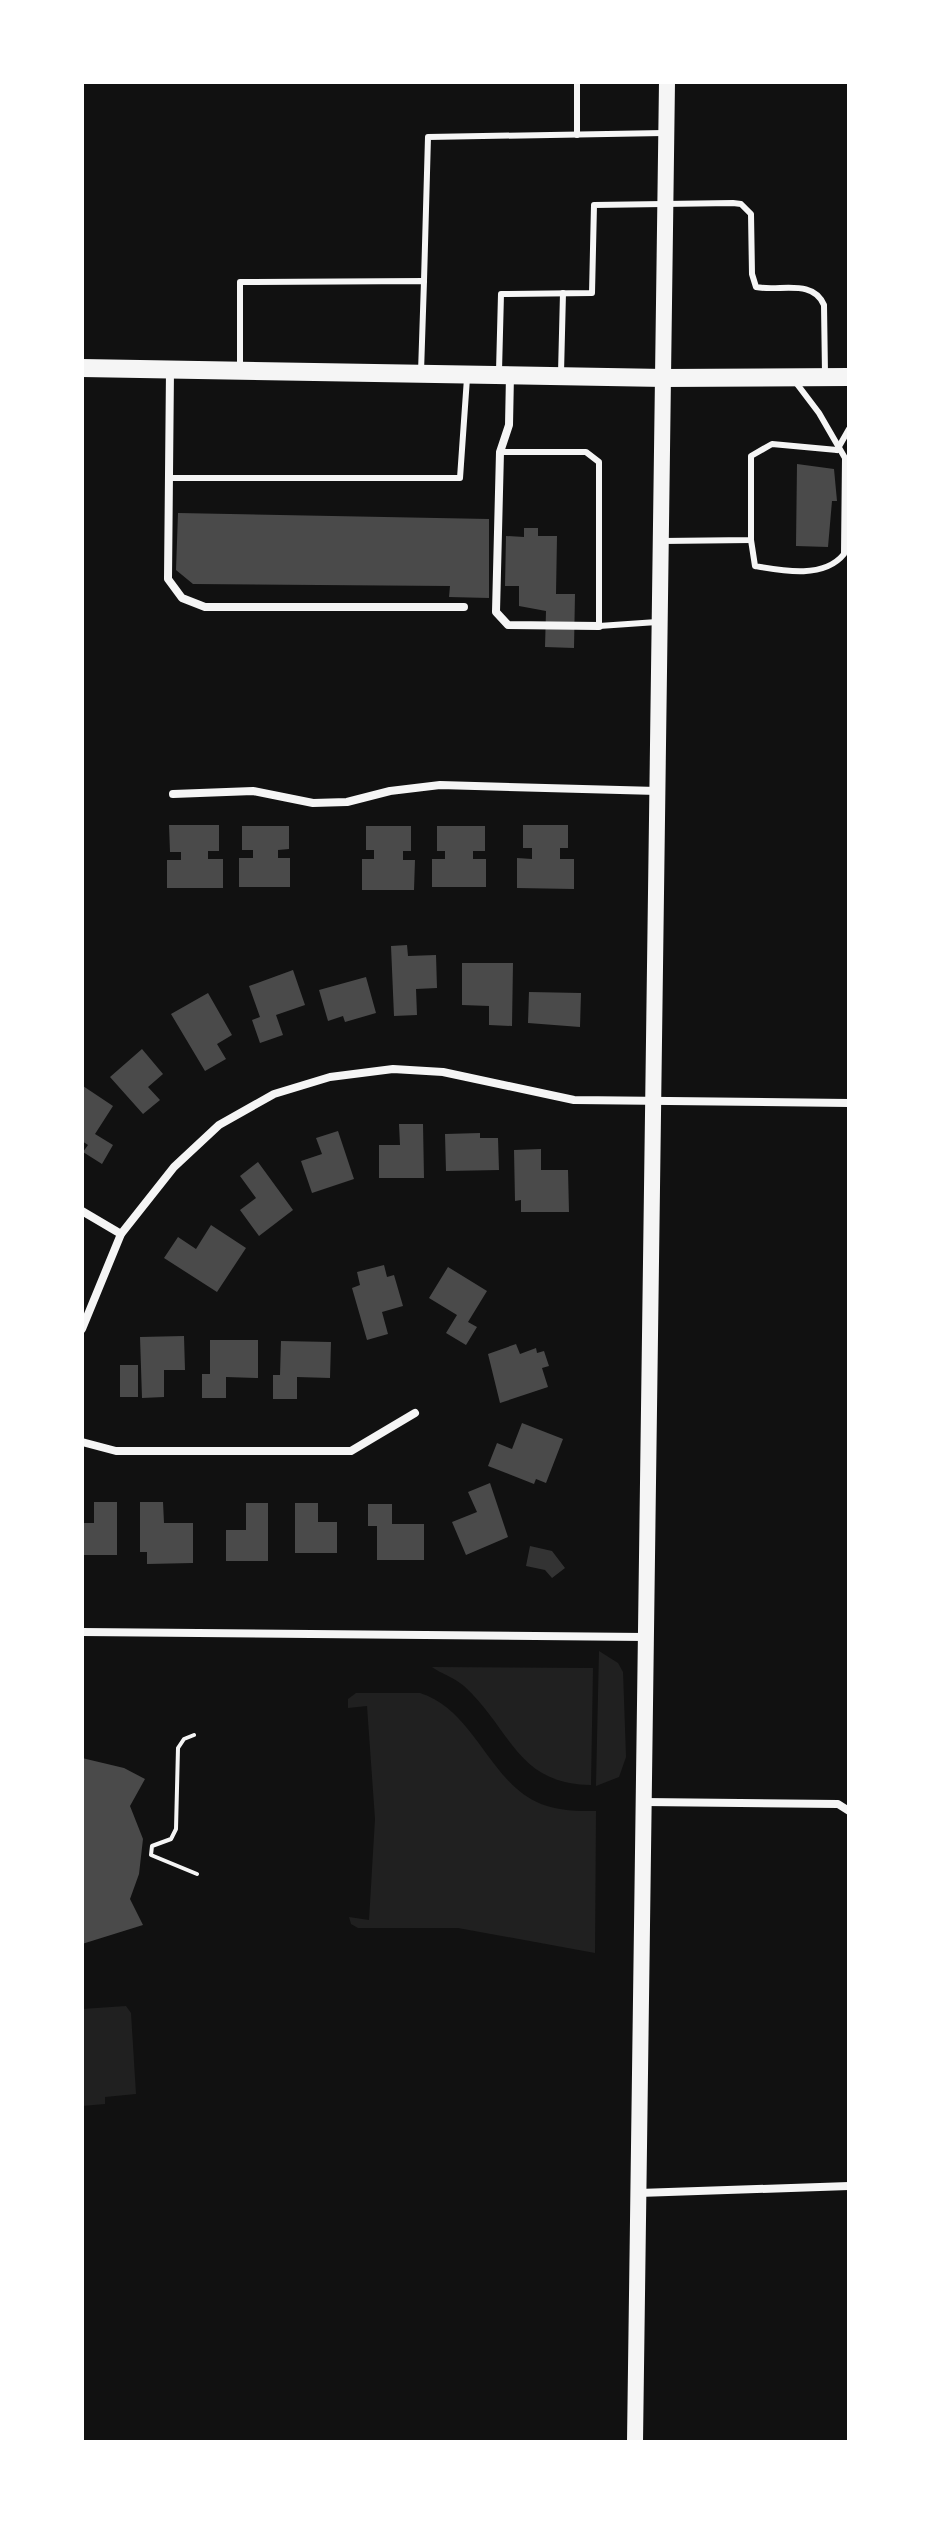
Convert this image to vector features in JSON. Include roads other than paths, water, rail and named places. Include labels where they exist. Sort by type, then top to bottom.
[{"type":"main road","points":[[635,2442],[667,82]]},
{"type":"main road","points":[[82,368],[664,378],[849,377]]},
{"type":"street","points":[[170,369],[168,579],[182,598],[205,607],[464,607]]},
{"type":"street","points":[[504,375],[509,425],[500,452],[496,612],[508,625],[599,626]]},
{"type":"street","points":[[173,794],[253,791],[313,803],[347,802],[390,791],[440,785],[658,791]]},
{"type":"street","points":[[82,1329],[121,1234],[174,1167],[219,1125],[274,1094],[330,1077],[393,1069],[491,1080],[574,1100],[849,1103]]},
{"type":"street","points":[[82,1211],[121,1234]]},
{"type":"street","points":[[82,1442],[116,1451],[351,1451],[415,1413]]},
{"type":"street","points":[[82,1632],[646,1637]]},
{"type":"street","points":[[644,1802],[838,1804],[849,1811]]},
{"type":"street","points":[[639,2193],[849,2186]]},
{"type":"lane","points":[[577,82],[577,135]]},
{"type":"lane","points":[[421,374],[428,137],[667,133]]},
{"type":"lane","points":[[504,375],[501,294],[592,293],[594,205],[741,204],[751,214],[752,274],[756,287],[807,288],[821,296],[824,305],[825,377]]},
{"type":"lane","points":[[240,370],[240,282],[424,281]]},
{"type":"lane","points":[[561,376],[563,293]]},
{"type":"lane","points":[[169,478],[460,478],[467,374]]},
{"type":"lane","points":[[792,378],[819,413],[837,450],[845,458],[844,554],[835,565],[815,570],[755,566],[751,540],[751,456],[772,444],[837,450]]},
{"type":"lane","points":[[837,450],[849,429]]},
{"type":"lane","points":[[500,452],[586,452],[599,462],[599,626],[660,621]]},
{"type":"lane","points":[[662,541],[751,540]]}]
